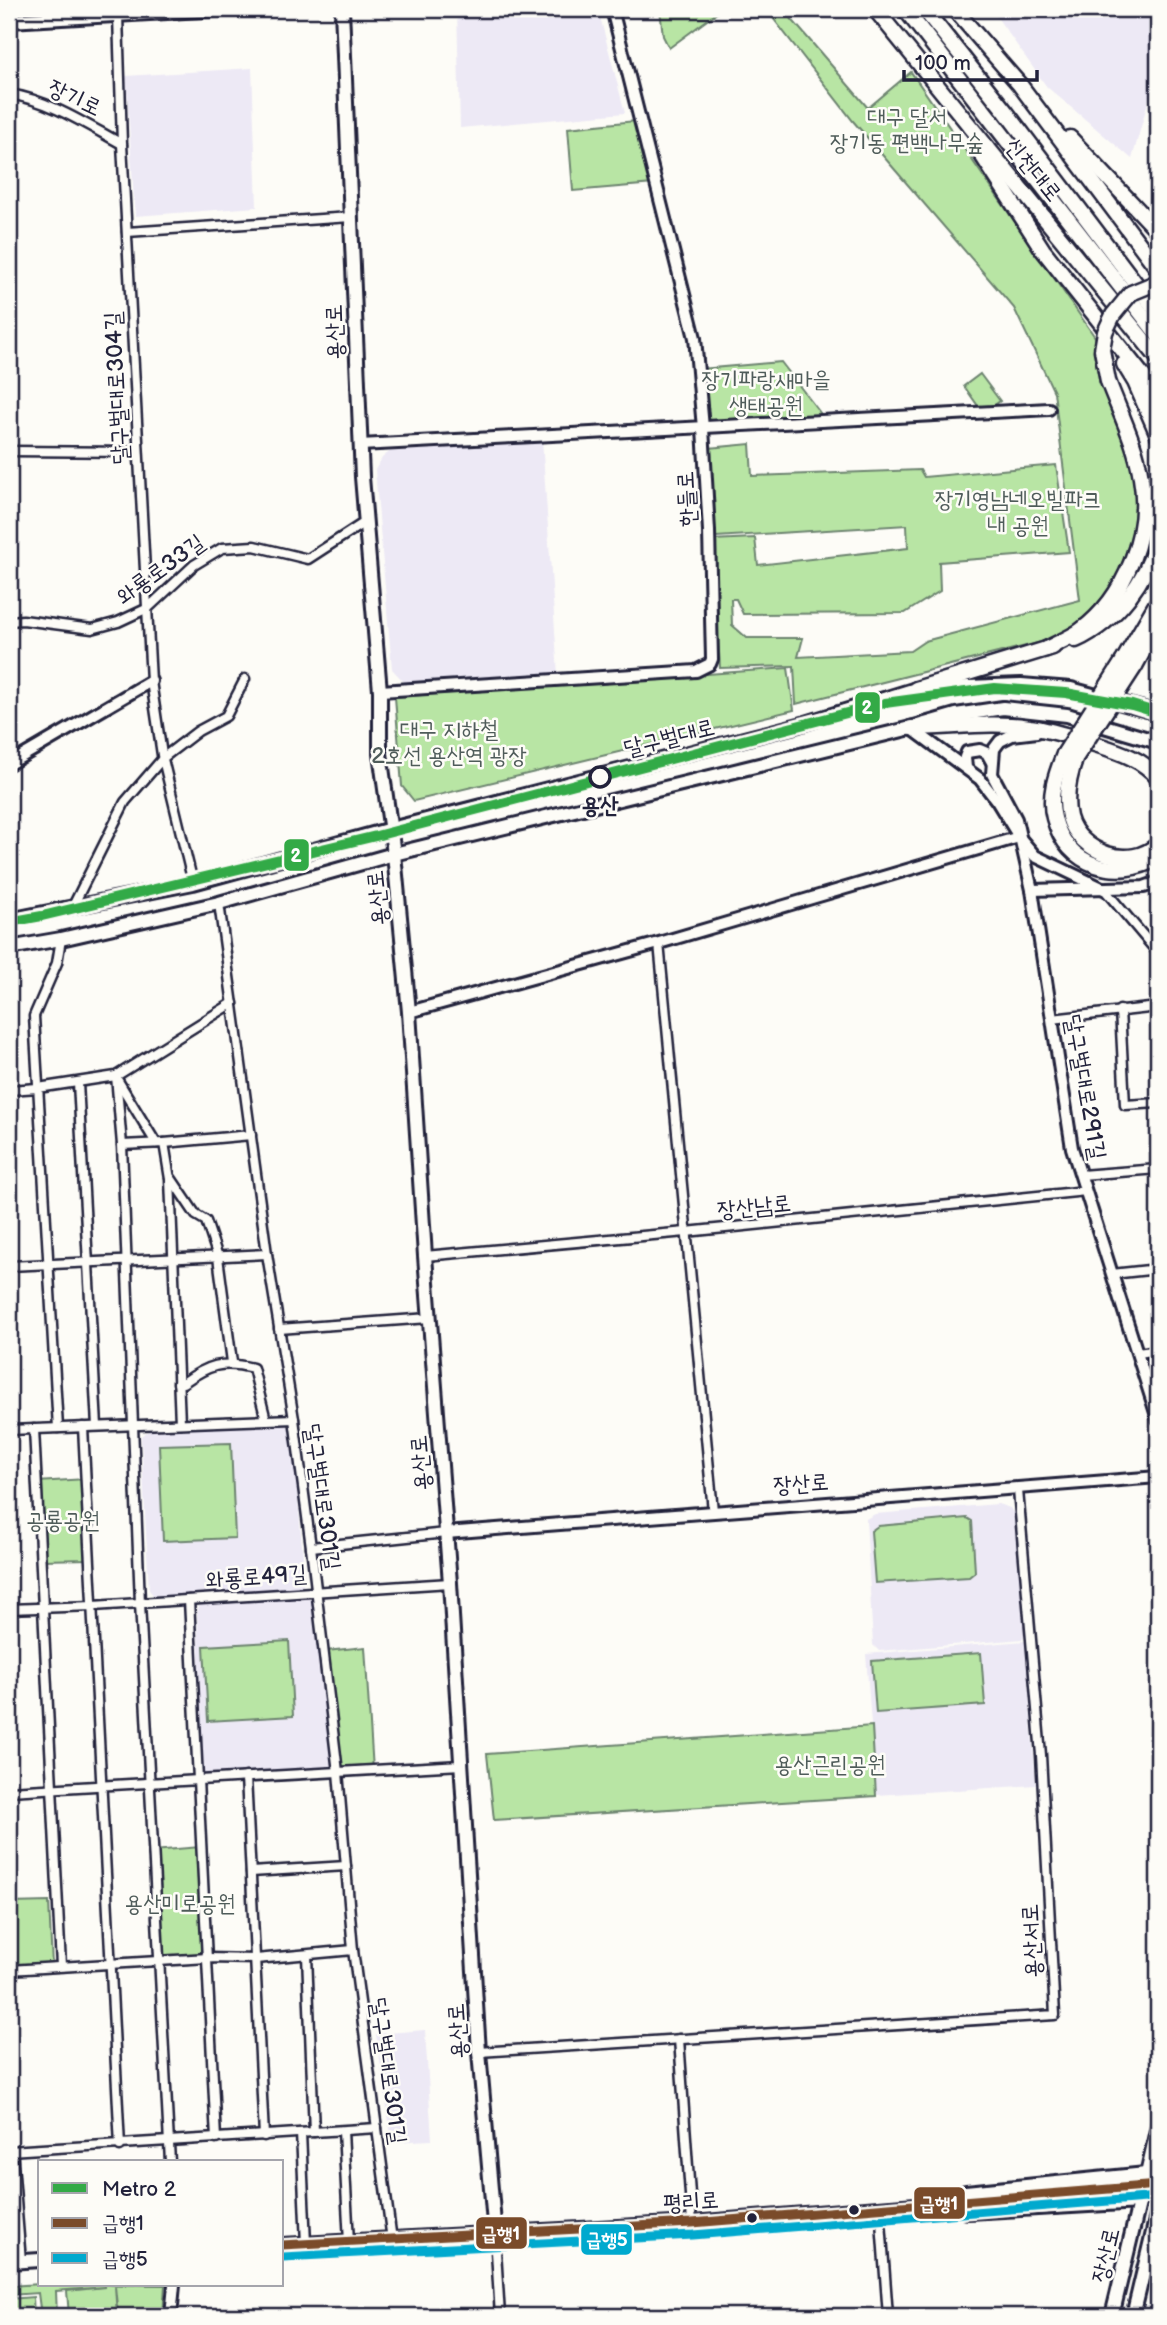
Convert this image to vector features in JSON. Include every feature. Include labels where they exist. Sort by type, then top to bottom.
[{"type":"highway","name":"신천대로","points":[[875,9],[1158,358]]},
{"type":"highway","points":[[905,9],[1158,335]]},
{"type":"highway","points":[[924,9],[1006,111],[1158,313]]},
{"type":"highway","name":"신천대로","points":[[954,9],[1020,85],[1158,269]]},
{"type":"highway","points":[[922,68],[1006,190],[1043,250],[1143,376],[1158,401]]},
{"type":"highway","points":[[1020,85],[1158,231]]},
{"type":"highway","points":[[1046,649],[1080,631],[1109,602],[1130,565],[1141,531],[1142,478],[1133,445],[1108,381],[1102,350],[1105,332],[1113,315],[1131,293],[1158,282]]},
{"type":"highway","points":[[1082,298],[1135,382],[1158,435]]},
{"type":"highway","points":[[916,689],[1073,642],[1094,632],[1111,618],[1139,583],[1158,539]]},
{"type":"highway","points":[[1129,663],[1158,601]]},
{"type":"highway","points":[[1158,624],[1129,663],[1053,783],[1054,817],[1065,842],[1080,857],[1093,865],[1122,870],[1142,867],[1158,858]]},
{"type":"highway","points":[[1129,663],[1158,638]]},
{"type":"highway","points":[[911,728],[996,724],[1028,726],[1058,732],[1118,751],[1150,768],[1158,778]]},
{"type":"highway","points":[[1070,755],[1067,795],[1069,817],[1078,835],[1089,846],[1117,857],[1136,856],[1158,844]]},
{"type":"main road","points":[[9,21],[220,9]]},
{"type":"main road","name":"용산로","points":[[342,9],[360,445],[380,691],[380,754],[394,854],[409,1012],[450,1583],[479,2052],[495,2235]]},
{"type":"main road","name":"달구벌대로","points":[[9,920],[193,883],[391,829],[799,725],[916,689],[1021,685],[1071,689],[1158,713]]},
{"type":"main road","name":"달구벌대로","points":[[9,948],[219,903],[394,854],[956,715],[1003,708],[1067,715],[1158,742]]},
{"type":"main road","points":[[924,2204],[967,2192],[1146,2174]]},
{"type":"main road","name":"장산로","points":[[1112,2316],[1146,2174]]},
{"type":"main road","name":"평리로","points":[[284,2245],[692,2222],[1102,2190]]},
{"type":"main road","points":[[924,2204],[969,2212],[1140,2202]]},
{"type":"main road","points":[[1133,2316],[1158,2211]]},
{"type":"main road","points":[[15,2261],[38,2260]]},
{"type":"street","name":"한들로","points":[[380,691],[696,671],[710,664],[712,659],[709,531],[695,338],[612,9]]},
{"type":"street","name":"달구벌대로304길","points":[[118,15],[122,144],[151,681],[163,758]]},
{"type":"street","name":"장기로","points":[[9,94],[22,96],[75,118],[122,144]]},
{"type":"street","points":[[127,232],[351,217]]},
{"type":"street","points":[[360,445],[1049,409]]},
{"type":"street","points":[[9,451],[138,452]]},
{"type":"street","name":"와룡로33길","points":[[9,621],[23,620],[92,629],[118,622],[148,608],[194,565],[222,548],[254,546],[308,559],[365,522]]},
{"type":"street","points":[[72,908],[125,802],[163,758],[198,731],[226,716],[245,679]]},
{"type":"street","points":[[9,764],[151,681]]},
{"type":"street","points":[[911,728],[980,779],[1035,856],[1104,889],[1158,953]]},
{"type":"street","points":[[1019,837],[1016,819],[992,774],[994,749],[1000,740],[1012,735],[1058,732]]},
{"type":"street","points":[[966,768],[965,757],[967,752],[973,750],[987,752],[992,762]]},
{"type":"street","points":[[163,758],[193,883]]},
{"type":"street","points":[[409,1012],[659,943],[1019,837]]},
{"type":"street","name":"달구벌대로291길","points":[[1019,837],[1032,890],[1072,1148],[1158,1419]]},
{"type":"street","points":[[1032,890],[1144,887],[1158,882]]},
{"type":"street","name":"달구벌대로301길","points":[[219,903],[267,1254],[312,1547],[338,1772],[353,1950],[392,2240]]},
{"type":"street","points":[[58,1428],[34,1016],[57,963],[61,939]]},
{"type":"street","points":[[659,943],[713,1511]]},
{"type":"street","points":[[9,1090],[116,1076],[233,1003]]},
{"type":"street","points":[[1052,1019],[1158,1007]]},
{"type":"street","points":[[1120,1010],[1125,1105],[1158,1103]]},
{"type":"street","points":[[116,1076],[160,1143],[170,1177],[180,1423]]},
{"type":"street","points":[[116,1076],[122,1145],[139,1603],[170,2160]]},
{"type":"street","points":[[78,1083],[97,1426]]},
{"type":"street","points":[[122,1145],[251,1135]]},
{"type":"street","points":[[1081,1175],[1158,1169]]},
{"type":"street","points":[[170,1177],[196,1214],[206,1221],[218,1257],[232,1362]]},
{"type":"street","name":"장산남로","points":[[425,1256],[1086,1191]]},
{"type":"street","points":[[9,1266],[267,1254]]},
{"type":"street","points":[[1112,1274],[1158,1269]]},
{"type":"street","points":[[279,1329],[429,1318]]},
{"type":"street","points":[[1138,1353],[1158,1350]]},
{"type":"street","points":[[178,1383],[214,1366],[232,1362],[253,1367],[266,1420]]},
{"type":"street","points":[[9,1430],[294,1419]]},
{"type":"street","points":[[83,1427],[121,2146]]},
{"type":"street","points":[[34,1429],[61,1966]]},
{"type":"street","name":"장산로","points":[[446,1533],[1158,1477]]},
{"type":"street","name":"용산서로","points":[[479,2052],[1055,2015],[1041,1755],[1018,1490]]},
{"type":"street","points":[[312,1547],[446,1533]]},
{"type":"street","name":"와룡로49길","points":[[9,1609],[450,1583]]},
{"type":"street","name":"와룡로49길","points":[[189,1600],[216,2139]]},
{"type":"street","points":[[9,1791],[461,1765]]},
{"type":"street","points":[[246,1777],[264,2136]]},
{"type":"street","points":[[251,1872],[346,1866]]},
{"type":"street","points":[[9,1970],[208,1958],[256,1959],[353,1950]]},
{"type":"street","points":[[307,1955],[314,2132]]},
{"type":"street","points":[[679,2039],[692,2222]]},
{"type":"street","name":"장산로","points":[[1146,2174],[1158,2121]]},
{"type":"street","points":[[15,2261],[11,2151],[377,2128]]},
{"type":"street","points":[[342,2130],[349,2242]]},
{"type":"street","points":[[302,2133],[306,2244]]},
{"type":"street","points":[[880,2208],[888,2316]]},
{"type":"street","name":"용산로","points":[[495,2235],[500,2316]]},
{"type":"street","points":[[171,2316],[174,2286]]},
{"type":"shaded area","points":[[457,9],[598,9],[625,113],[460,128]]},
{"type":"shaded area","points":[[991,9],[1158,9],[1158,66],[1132,159],[1047,87]]},
{"type":"shaded area","points":[[252,68],[257,207],[135,216],[126,76]]},
{"type":"shaded area","points":[[542,439],[558,675],[405,683],[392,669],[375,470],[382,458],[394,448]]},
{"type":"shaded area","points":[[286,1424],[292,1431],[305,1581],[301,1588],[155,1597],[149,1590],[141,1436],[150,1430]]},
{"type":"shaded area","points":[[998,1504],[1010,1508],[1015,1515],[1025,1635],[1023,1639],[879,1651],[873,1645],[866,1519],[875,1514]]},
{"type":"shaded area","points":[[307,1597],[315,1603],[333,1764],[328,1769],[210,1776],[203,1772],[197,1610],[202,1603]]},
{"type":"shaded area","points":[[1025,1641],[1036,1785],[876,1795],[866,1654]]},
{"type":"shaded area","points":[[425,2030],[432,2140],[392,2142],[376,2034]]},
{"type":"green space","points":[[660,9],[722,9],[669,48],[663,36]]},
{"type":"green space","points":[[766,9],[783,9],[868,108],[911,72],[1095,337],[1097,363],[1125,437],[1140,509],[1116,583],[1069,635],[796,704],[794,666],[720,668],[712,540],[755,538],[758,565],[908,548],[907,525],[716,537],[709,448],[750,444],[752,476],[920,470],[924,477],[1056,465],[1069,552],[939,562],[940,591],[905,613],[743,614],[736,599],[731,599],[732,625],[747,638],[803,638],[798,657],[910,651],[925,641],[1080,600],[1054,392],[1014,308],[853,121]]},
{"type":"green space","points":[[635,121],[653,184],[573,191],[568,128]]},
{"type":"green space","name":"장기파랑새마을 생태공원","points":[[781,362],[824,418],[708,424],[701,369]]},
{"type":"green space","points":[[980,374],[1000,401],[983,413],[964,386]]},
{"type":"green space","name":"대구 지하철 2호선 용산역 광장","points":[[788,668],[794,710],[414,801],[402,786],[395,697]]},
{"type":"green space","points":[[231,1443],[235,1538],[163,1541],[159,1445]]},
{"type":"green space","name":"공룡공원","points":[[86,1479],[90,1559],[41,1560],[37,1482]]},
{"type":"green space","points":[[967,1518],[972,1521],[975,1572],[969,1577],[875,1583],[871,1531],[878,1526]]},
{"type":"green space","points":[[289,1641],[293,1716],[208,1721],[204,1646]]},
{"type":"green space","points":[[365,1647],[373,1770],[340,1770],[326,1651]]},
{"type":"green space","points":[[981,1653],[985,1705],[876,1713],[872,1661]]},
{"type":"green space","name":"용산근린공원","points":[[872,1726],[876,1796],[494,1820],[487,1754]]},
{"type":"green space","name":"용산미로공원","points":[[200,1847],[207,1955],[159,1957],[153,1851]]},
{"type":"green space","points":[[49,1902],[52,1966],[9,1968],[9,1903]]},
{"type":"green space","points":[[9,2286],[115,2286],[117,2316],[69,2316],[67,2291],[105,2287],[56,2291],[57,2316],[41,2316],[38,2293],[9,2295]]},
{"type":"green space","points":[[115,2286],[165,2286],[163,2316],[118,2316]]},
{"type":"green space","points":[[33,2297],[34,2316],[9,2316],[9,2299]]},
{"type":"tunnel","points":[[1102,2190],[1158,2185]]},
{"type":"metro line","name":"2","points":[[9,922],[376,836],[885,703],[995,688],[1066,693],[1132,705],[1158,713]]},
{"type":"transit line","name":"급행1","points":[[284,2245],[692,2223],[1158,2185]]},
{"type":"transit line","name":"급행5","points":[[284,2257],[693,2235],[1158,2197]]},
{"type":"place","name":"용산","points":[[600,777]]},
{"type":"park label","name":"대구 달서 장기동 편백나무숲","points":[[907,129]]},
{"type":"park label","name":"장기영남네오빌파크 내 공원","points":[[1018,512]]}]
